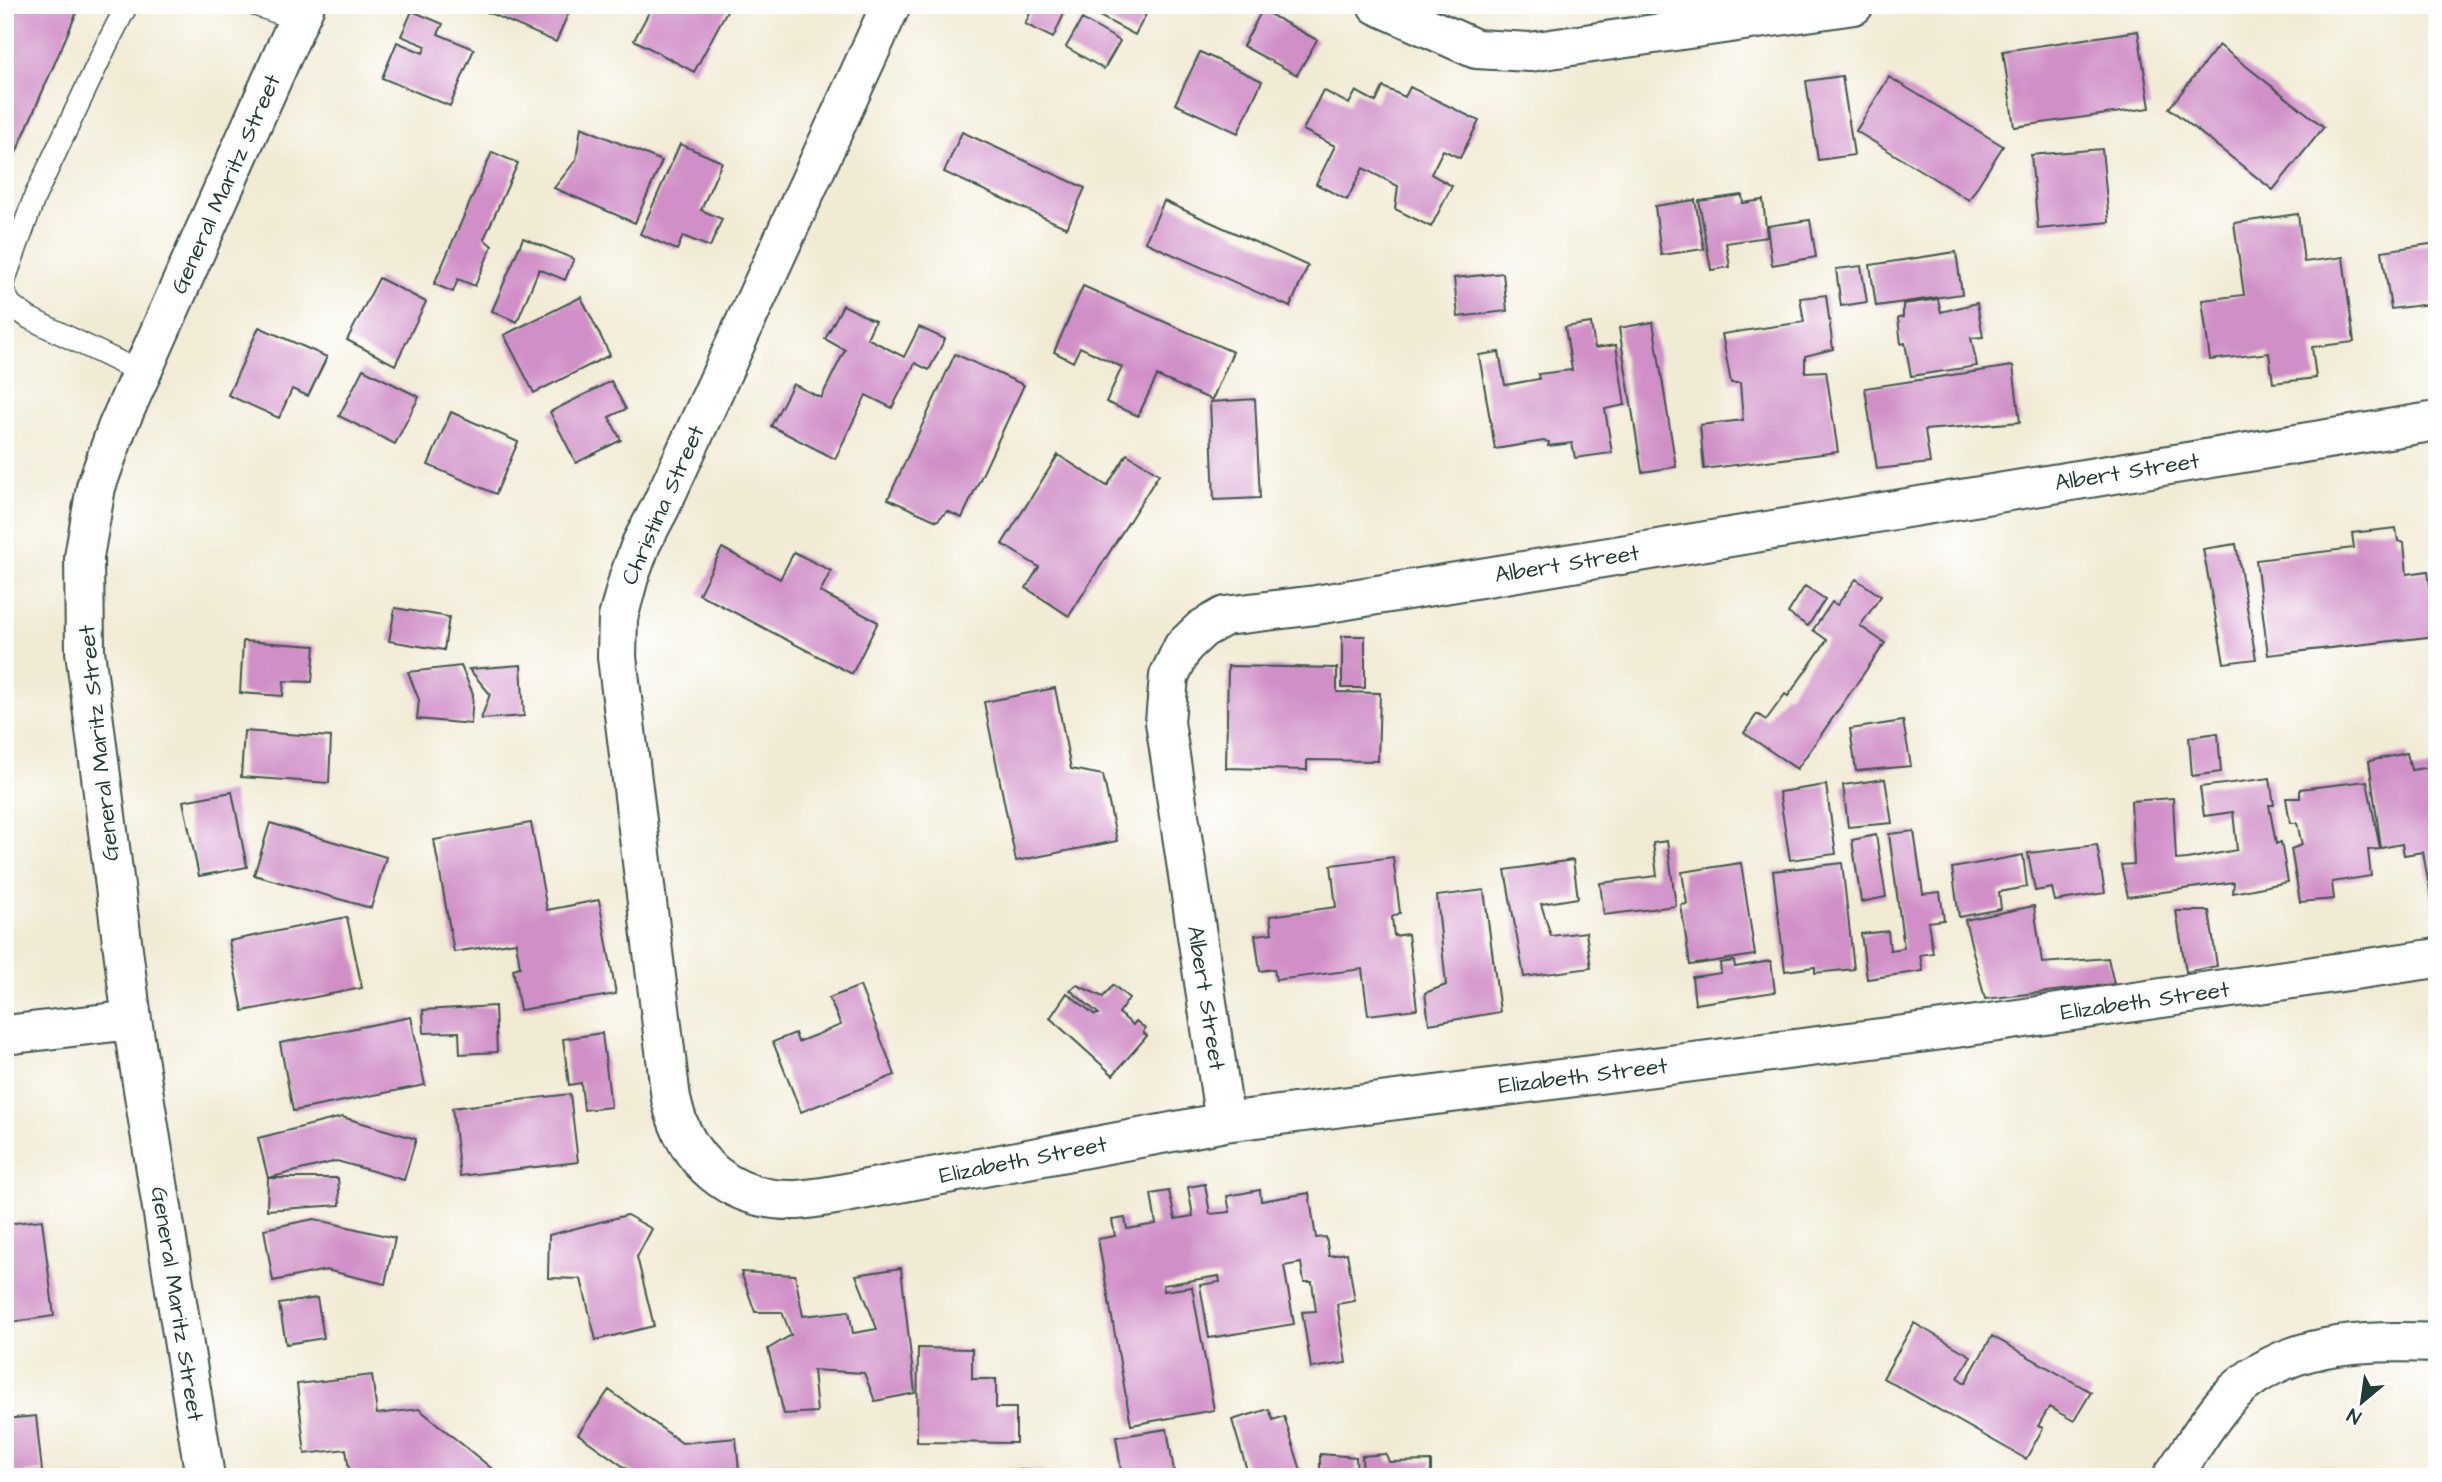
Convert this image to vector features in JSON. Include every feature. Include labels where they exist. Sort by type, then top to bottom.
[{"type":"street","name":"Christina Street","points":[[733,1187],[713,1173],[685,1141],[676,1122],[671,1098],[617,657],[618,618],[641,544],[891,5]]},
{"type":"street","points":[[1377,5],[1476,49],[1530,52],[1854,5]]},
{"type":"street","name":"General Maritz Street","points":[[205,1477],[132,1020],[85,651],[84,557],[96,487],[117,428],[302,12]]},
{"type":"street","name":"Albert Street","points":[[1225,1122],[1165,722],[1169,676],[1183,647],[1202,629],[1225,616],[1316,605],[2437,421]]},
{"type":"street","name":"Elizabeth Street","points":[[733,1187],[772,1198],[797,1199],[835,1195],[1225,1122],[1935,1031],[2437,958]]},
{"type":"street","points":[[5,1035],[132,1020]]},
{"type":"street","points":[[2172,1477],[2229,1398],[2267,1367],[2321,1347],[2399,1341],[2437,1343]]},
{"type":"lane","points":[[5,279],[35,196],[127,5]]},
{"type":"lane","points":[[256,5],[302,12]]},
{"type":"lane","points":[[5,295],[11,305],[29,318],[142,373]]},
{"type":"building","points":[[5,5],[80,5],[5,178]]},
{"type":"building","points":[[471,5],[572,5],[556,42]]},
{"type":"building","points":[[653,5],[730,5],[694,72],[634,40]]},
{"type":"building","points":[[1034,5],[1068,5],[1053,38],[1025,24]]},
{"type":"building","points":[[1086,5],[1151,5],[1135,35],[1084,8]]},
{"type":"building","points":[[1262,10],[1317,40],[1297,75],[1243,46]]},
{"type":"building","points":[[412,11],[443,24],[438,34],[474,49],[450,106],[382,78],[397,42],[423,53],[426,46],[401,36]]},
{"type":"building","points":[[1082,19],[1120,41],[1104,69],[1066,47]]},
{"type":"building","points":[[2138,31],[2150,108],[2014,127],[2003,51]]},
{"type":"building","points":[[2219,45],[2324,127],[2273,190],[2169,108]]},
{"type":"building","points":[[1200,52],[1262,81],[1238,133],[1175,104]]},
{"type":"building","points":[[1842,76],[1854,155],[1818,160],[1806,81]]},
{"type":"building","points":[[1889,77],[2003,146],[1969,200],[1856,131]]},
{"type":"building","points":[[1383,87],[1405,97],[1410,87],[1479,121],[1460,158],[1443,150],[1431,174],[1452,186],[1431,227],[1395,209],[1398,186],[1363,168],[1347,200],[1316,184],[1335,146],[1303,130],[1323,90],[1349,104],[1356,91],[1376,102]]},
{"type":"building","points":[[581,127],[662,161],[635,223],[554,188],[576,160]]},
{"type":"building","points":[[962,132],[1085,188],[1067,228],[944,172]]},
{"type":"building","points":[[680,144],[722,162],[701,210],[722,219],[710,247],[683,236],[677,250],[640,234]]},
{"type":"building","points":[[2102,149],[2109,222],[2038,229],[2031,155]]},
{"type":"building","points":[[492,152],[518,163],[484,239],[492,246],[475,286],[458,279],[453,292],[434,284]]},
{"type":"building","points":[[1742,195],[1743,203],[1763,200],[1767,237],[1726,243],[1730,267],[1711,270],[1699,201]]},
{"type":"building","points":[[1695,200],[1704,249],[1661,255],[1655,206]]},
{"type":"building","points":[[1164,201],[1308,266],[1290,307],[1145,242]]},
{"type":"building","points":[[2298,214],[2304,262],[2343,257],[2354,342],[2312,347],[2316,378],[2273,383],[2269,353],[2210,360],[2202,300],[2244,295],[2234,223]]},
{"type":"building","points":[[1810,220],[1816,257],[1772,265],[1767,226]]},
{"type":"building","points":[[523,238],[574,259],[565,280],[539,269],[517,322],[492,311]]},
{"type":"building","points":[[2437,243],[2437,303],[2391,309],[2382,251]]},
{"type":"building","points":[[1956,252],[1962,294],[1876,306],[1870,265]]},
{"type":"building","points":[[1861,266],[1867,302],[1841,306],[1836,269]]},
{"type":"building","points":[[1503,273],[1507,311],[1458,317],[1454,278]]},
{"type":"building","points":[[379,278],[426,302],[395,365],[347,340]]},
{"type":"building","points":[[1083,286],[1233,352],[1212,400],[1157,376],[1138,416],[1106,402],[1122,367],[1080,347],[1073,362],[1054,352]]},
{"type":"building","points":[[1826,295],[1833,349],[1805,356],[1805,372],[1826,371],[1838,452],[1704,469],[1700,425],[1743,420],[1740,383],[1731,383],[1722,334],[1804,322],[1800,298]]},
{"type":"building","points":[[581,297],[610,355],[534,393],[504,335]]},
{"type":"building","points":[[1938,299],[1941,312],[1977,303],[1983,337],[1971,338],[1977,366],[1911,376],[1905,343],[1901,344],[1898,318],[1903,317],[1903,304]]},
{"type":"building","points":[[843,305],[875,321],[867,338],[904,357],[919,327],[945,339],[929,370],[915,363],[892,408],[866,395],[835,459],[771,426],[793,384],[821,398],[845,350],[825,339]]},
{"type":"building","points":[[1653,322],[1676,467],[1642,472],[1619,328]]},
{"type":"building","points":[[1591,323],[1595,348],[1616,345],[1625,405],[1605,409],[1612,453],[1575,458],[1572,443],[1548,446],[1549,442],[1544,441],[1495,449],[1479,355],[1499,352],[1505,385],[1539,379],[1538,374],[1572,370],[1565,327]]},
{"type":"building","points":[[259,327],[327,357],[308,396],[292,389],[279,418],[228,395]]},
{"type":"building","points":[[955,354],[1024,385],[962,518],[947,511],[937,521],[888,499]]},
{"type":"building","points":[[2013,366],[2020,422],[1925,430],[1930,463],[1877,469],[1865,388]]},
{"type":"building","points":[[363,369],[419,397],[395,444],[339,416]]},
{"type":"building","points":[[611,381],[626,409],[609,417],[621,440],[576,463],[550,412]]},
{"type":"building","points":[[1255,399],[1260,498],[1214,500],[1210,402]]},
{"type":"building","points":[[451,412],[518,442],[496,494],[428,465]]},
{"type":"building","points":[[1127,454],[1159,474],[1069,616],[1026,588],[1039,567],[1002,544],[1058,455],[1107,486]]},
{"type":"building","points":[[2396,528],[2398,541],[2404,543],[2407,574],[2428,571],[2436,636],[2268,655],[2256,560],[2354,548],[2352,533]]},
{"type":"building","points":[[2236,544],[2256,659],[2224,663],[2203,549]]},
{"type":"building","points":[[722,548],[780,579],[794,552],[831,571],[820,592],[878,622],[852,674],[699,594]]},
{"type":"building","points":[[1856,579],[1881,596],[1860,626],[1885,643],[1797,769],[1744,733],[1757,714],[1766,720],[1785,694],[1788,696],[1827,640],[1813,630],[1832,602],[1837,605]]},
{"type":"building","points":[[1805,586],[1825,599],[1808,626],[1788,613]]},
{"type":"building","points":[[395,608],[449,617],[444,650],[389,641]]},
{"type":"building","points":[[1342,636],[1365,636],[1365,688],[1342,688]]},
{"type":"building","points":[[243,641],[315,646],[312,682],[284,681],[283,696],[240,693]]},
{"type":"building","points":[[521,665],[524,716],[481,719],[490,694],[469,669]]},
{"type":"building","points":[[461,666],[473,694],[471,724],[417,719],[419,700],[408,672]]},
{"type":"building","points":[[1228,666],[1337,668],[1337,692],[1380,693],[1378,761],[1307,760],[1307,770],[1226,768]]},
{"type":"building","points":[[1055,688],[1071,769],[1103,775],[1117,841],[1016,861],[984,702]]},
{"type":"building","points":[[1903,721],[1911,766],[1856,771],[1850,729]]},
{"type":"building","points":[[244,731],[331,737],[329,783],[241,777]]},
{"type":"building","points":[[2218,733],[2221,772],[2192,776],[2189,737]]},
{"type":"building","points":[[2407,753],[2411,770],[2437,766],[2437,880],[2428,881],[2423,852],[2404,855],[2402,844],[2381,848],[2369,761]]},
{"type":"building","points":[[2270,778],[2274,805],[2269,805],[2276,844],[2281,842],[2288,882],[2233,893],[2234,882],[2128,897],[2121,865],[2134,864],[2131,801],[2173,798],[2176,860],[2187,859],[2237,850],[2233,812],[2204,816],[2200,787]]},
{"type":"building","points":[[1885,779],[1892,823],[1848,827],[1843,785]]},
{"type":"building","points":[[2367,781],[2380,849],[2368,850],[2371,876],[2332,882],[2334,899],[2300,902],[2291,849],[2302,845],[2297,823],[2290,823],[2286,798],[2300,798],[2300,789]]},
{"type":"building","points":[[1826,785],[1836,854],[1790,860],[1779,792]]},
{"type":"building","points":[[232,792],[247,867],[199,876],[183,801]]},
{"type":"building","points":[[270,823],[386,857],[371,908],[254,875]]},
{"type":"building","points":[[531,823],[547,910],[599,900],[616,994],[520,1010],[513,969],[520,967],[516,942],[454,952],[434,840]]},
{"type":"building","points":[[1914,831],[1923,894],[1940,892],[1944,920],[1928,922],[1933,953],[1920,955],[1923,971],[1867,979],[1861,934],[1888,931],[1890,950],[1904,948],[1889,834]]},
{"type":"building","points":[[1876,835],[1886,897],[1861,902],[1852,840]]},
{"type":"building","points":[[1667,841],[1676,906],[1604,915],[1600,883],[1657,876],[1653,843]]},
{"type":"building","points":[[2097,845],[2105,893],[2055,901],[2052,888],[2035,891],[2028,853]]},
{"type":"building","points":[[2023,855],[2027,887],[1999,892],[2001,909],[1959,917],[1952,868]]},
{"type":"building","points":[[1393,857],[1400,913],[1392,917],[1394,936],[1408,934],[1417,1009],[1368,1015],[1362,969],[1276,980],[1274,969],[1260,971],[1255,935],[1272,933],[1270,916],[1336,907],[1331,865]]},
{"type":"building","points":[[1573,860],[1578,898],[1541,904],[1551,936],[1586,932],[1591,968],[1524,977],[1505,870]]},
{"type":"building","points":[[1741,863],[1755,955],[1690,965],[1681,905],[1687,904],[1682,872]]},
{"type":"building","points":[[1842,863],[1854,969],[1815,973],[1815,967],[1785,971],[1773,871]]},
{"type":"building","points":[[2437,884],[2437,914],[2434,915],[2429,885]]},
{"type":"building","points":[[1484,890],[1500,1012],[1429,1024],[1425,993],[1446,985],[1437,896]]},
{"type":"building","points":[[2034,906],[2042,963],[2108,958],[2114,984],[1985,999],[1965,920]]},
{"type":"building","points":[[2176,911],[2209,911],[2217,966],[2186,972]]},
{"type":"building","points":[[347,917],[362,988],[243,1011],[229,941]]},
{"type":"building","points":[[1734,961],[1735,967],[1771,961],[1775,992],[1695,1004],[1692,977],[1721,973],[1720,963]]},
{"type":"building","points":[[1077,985],[1103,997],[1113,985],[1129,998],[1119,1013],[1133,1025],[1136,1021],[1145,1028],[1143,1032],[1147,1036],[1113,1075],[1050,1018],[1067,993],[1095,1015],[1099,1014],[1070,990]]},
{"type":"building","points":[[860,986],[895,1075],[801,1112],[773,1042],[795,1033],[798,1042],[841,1025],[829,998]]},
{"type":"building","points":[[495,1006],[497,1052],[460,1054],[459,1032],[424,1033],[423,1010]]},
{"type":"building","points":[[411,1017],[425,1085],[293,1111],[280,1043]]},
{"type":"building","points":[[602,1033],[611,1107],[584,1110],[581,1083],[569,1085],[563,1039]]},
{"type":"building","points":[[570,1094],[578,1162],[460,1176],[452,1108]]},
{"type":"building","points":[[342,1117],[416,1139],[404,1180],[337,1161],[268,1178],[258,1138]]},
{"type":"building","points":[[268,1178],[338,1178],[340,1205],[267,1210]]},
{"type":"building","points":[[1205,1184],[1210,1214],[1230,1212],[1227,1196],[1260,1190],[1261,1201],[1309,1193],[1316,1238],[1326,1237],[1329,1256],[1347,1253],[1355,1301],[1337,1304],[1346,1363],[1311,1368],[1302,1312],[1316,1311],[1312,1282],[1304,1282],[1301,1263],[1284,1266],[1294,1324],[1209,1338],[1200,1285],[1220,1282],[1219,1276],[1163,1285],[1164,1291],[1192,1287],[1214,1410],[1131,1425],[1098,1239],[1115,1236],[1112,1220],[1125,1218],[1127,1229],[1156,1224],[1151,1194],[1169,1191],[1175,1219],[1193,1216],[1188,1187]]},
{"type":"building","points":[[627,1215],[652,1229],[637,1257],[654,1326],[596,1340],[581,1279],[548,1278],[549,1235]]},
{"type":"building","points":[[314,1219],[395,1238],[385,1284],[326,1270],[273,1281],[264,1229]]},
{"type":"building","points":[[42,1220],[54,1316],[5,1323],[5,1224]]},
{"type":"building","points":[[901,1268],[915,1393],[875,1401],[864,1373],[813,1370],[817,1412],[784,1414],[768,1349],[791,1335],[782,1312],[755,1312],[741,1272],[795,1275],[803,1316],[849,1311],[853,1333],[877,1329],[856,1275]]},
{"type":"building","points":[[317,1298],[324,1338],[286,1344],[279,1304]]},
{"type":"building","points":[[1914,1323],[1971,1356],[1958,1378],[1965,1383],[1992,1336],[2091,1392],[2074,1421],[2049,1407],[2038,1426],[2043,1428],[2026,1459],[1883,1378]]},
{"type":"building","points":[[918,1348],[972,1349],[972,1379],[996,1379],[996,1408],[1016,1408],[1016,1443],[917,1442]]},
{"type":"building","points":[[372,1375],[377,1414],[419,1409],[502,1477],[350,1477],[346,1449],[305,1454],[297,1384]]},
{"type":"building","points":[[609,1390],[682,1443],[736,1438],[739,1471],[677,1477],[638,1477],[578,1434]]},
{"type":"building","points":[[1269,1409],[1273,1420],[1284,1416],[1303,1477],[1249,1477],[1232,1420]]},
{"type":"building","points":[[36,1416],[42,1471],[5,1475],[5,1419]]},
{"type":"building","points":[[1167,1429],[1175,1477],[1122,1477],[1116,1437]]},
{"type":"building","points":[[1320,1454],[1356,1457],[1357,1477],[1320,1477]]},
{"type":"building","points":[[1386,1454],[1389,1462],[1431,1461],[1431,1477],[1363,1477],[1362,1456]]},
{"type":"building","points":[[1014,1470],[1043,1471],[1043,1477],[1014,1477]]}]
